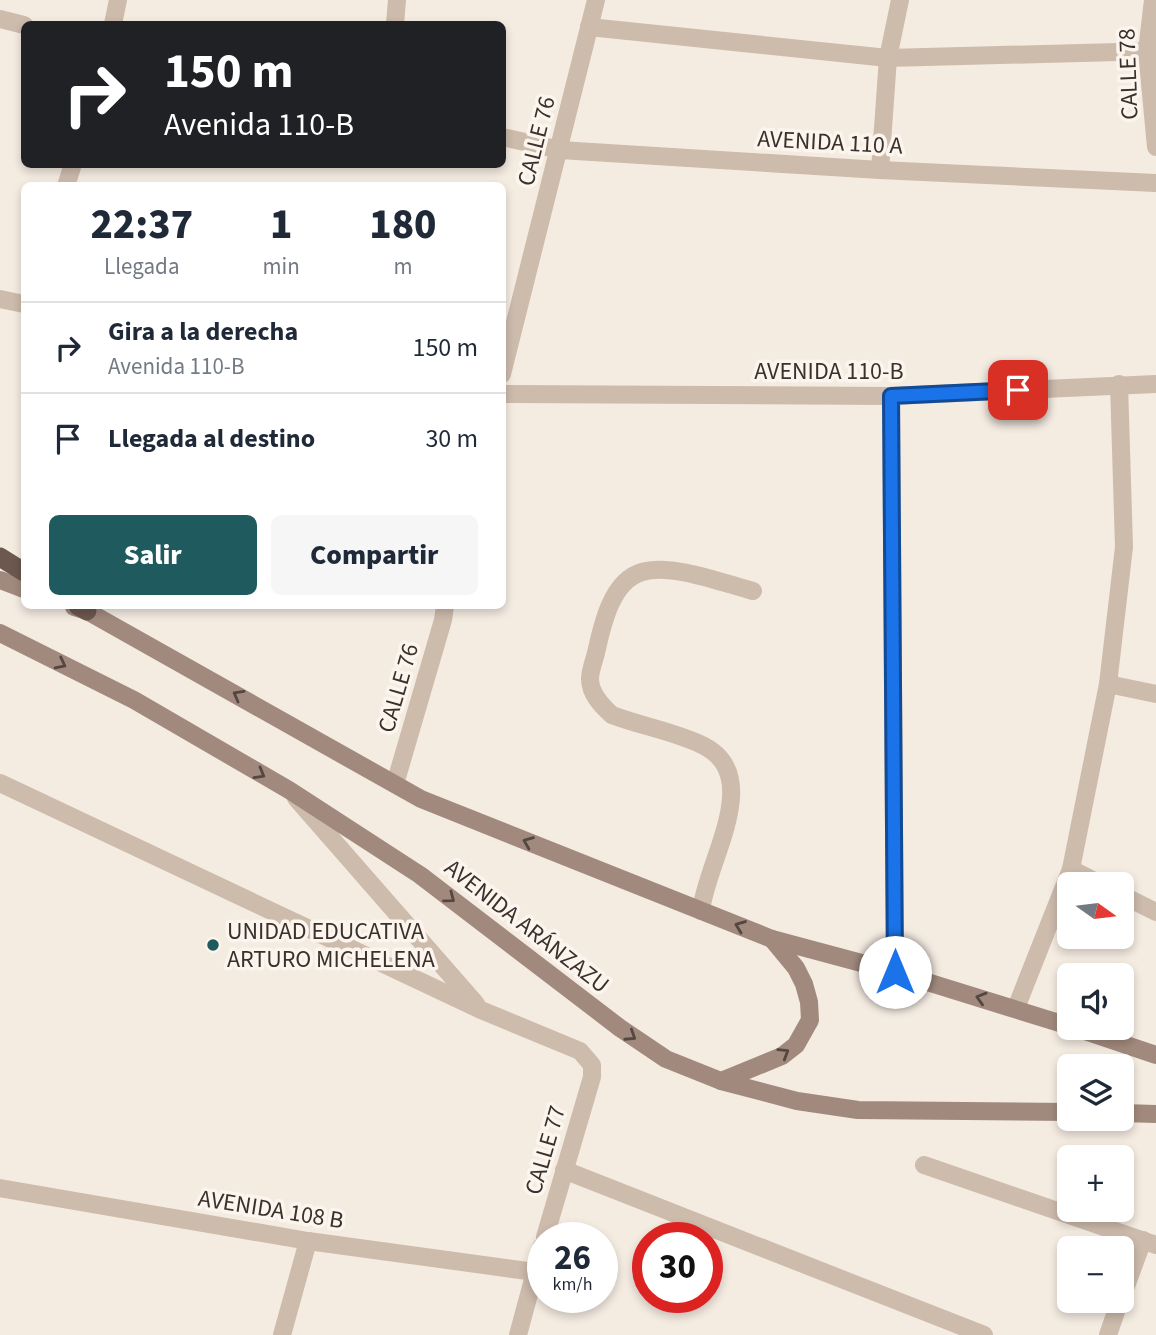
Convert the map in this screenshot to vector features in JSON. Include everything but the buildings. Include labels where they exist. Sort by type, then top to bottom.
[{"type":"highway","points":[[0,557],[21,570]]},
{"type":"main road","points":[[0,580],[21,588]]},
{"type":"main road","points":[[82,609],[421,799],[772,939],[895,972],[1057,1022]]},
{"type":"main road","name":"AVENIDA ARÁNZAZU","points":[[0,633],[134,700],[289,790],[420,875],[620,1028],[666,1059],[721,1081],[797,1101],[858,1110],[1057,1112]]},
{"type":"main road","points":[[721,1081],[782,1056],[796,1045],[810,1020],[804,984],[796,968],[772,939]]},
{"type":"main road","points":[[1110,1040],[1156,1055]]},
{"type":"main road","points":[[1134,1113],[1156,1114]]},
{"type":"street","points":[[114,21],[118,0]]},
{"type":"street","points":[[395,21],[397,0]]},
{"type":"street","name":"CALLE 76","points":[[506,359],[596,0]]},
{"type":"street","points":[[880,170],[888,58],[900,0]]},
{"type":"street","name":"CALLE 78","points":[[1153,0],[1156,147]]},
{"type":"street","points":[[0,19],[21,24]]},
{"type":"street","points":[[589,27],[888,58],[1152,51]]},
{"type":"street","name":"AVENIDA 110 A","points":[[506,137],[560,150],[880,170],[1156,183]]},
{"type":"street","points":[[0,299],[21,303]]},
{"type":"street","points":[[1016,1008],[1071,869],[1108,684],[1124,547],[1119,384]]},
{"type":"street","name":"AVENIDA 110-B","points":[[506,394],[891,396],[1156,384]]},
{"type":"street","points":[[891,396],[895,972]]},
{"type":"street","points":[[701,911],[703,895],[729,815],[733,787],[727,766],[715,752],[701,744],[612,715],[594,693],[590,679],[604,619],[621,587],[633,575],[645,570],[663,570],[753,591]]},
{"type":"street","name":"CALLE 76","points":[[395,784],[445,609]]},
{"type":"street","points":[[1108,684],[1156,694]]},
{"type":"street","points":[[0,783],[481,1010]]},
{"type":"street","points":[[289,790],[481,1010]]},
{"type":"street","points":[[1071,869],[1077,872]]},
{"type":"street","points":[[1134,901],[1156,912]]},
{"type":"street","name":"CALLE 77","points":[[481,1010],[580,1051],[592,1065],[592,1077],[549,1222]]},
{"type":"street","points":[[924,1165],[1149,1243],[1134,1272]]},
{"type":"street","points":[[564,1170],[984,1335]]},
{"type":"street","name":"AVENIDA 108 B","points":[[0,1188],[308,1241],[527,1271]]},
{"type":"street","points":[[282,1335],[308,1241]]},
{"type":"street","points":[[518,1335],[527,1302]]},
{"type":"street","points":[[1108,1335],[1116,1313]]},
{"type":"place","name":"UNIDAD EDUCATIVA ARTURO MICHELENA","points":[[213,945]]},
{"type":"route","points":[[895,972],[891,396],[1018,390]]}]
